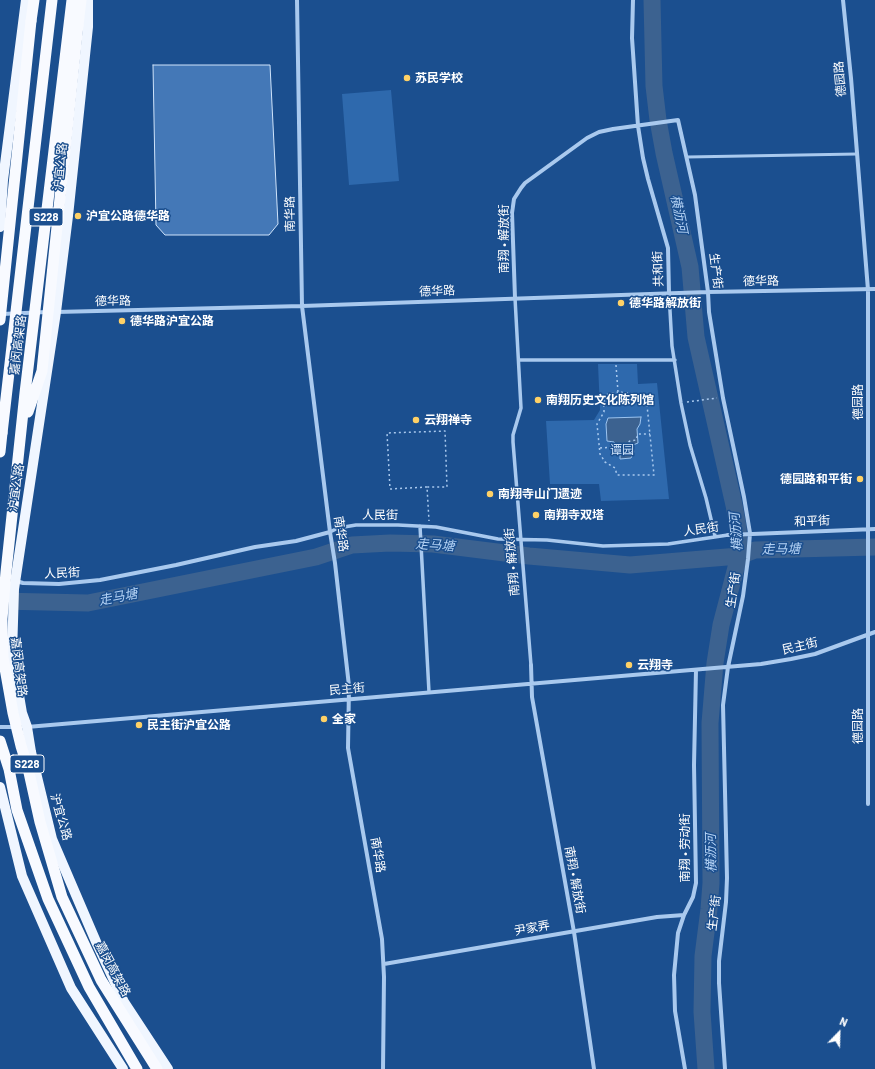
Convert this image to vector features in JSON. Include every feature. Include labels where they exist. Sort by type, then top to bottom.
[{"type":"highway","points":[[0,320],[34,0]]},
{"type":"highway","name":"嘉闵高架路","points":[[0,452],[52,0]]},
{"type":"highway","name":"嘉闵高架路","points":[[72,0],[21,433],[2,619],[3,657],[13,713],[21,746],[28,768],[40,822],[62,897],[101,980],[157,1069]]},
{"type":"highway","points":[[21,433],[42,371],[81,0]]},
{"type":"highway","points":[[0,413],[2,433]]},
{"type":"highway","name":"S228","points":[[0,741],[9,769],[17,810],[48,899],[89,986],[137,1069]]},
{"type":"main road","points":[[0,227],[2,179],[26,0]]},
{"type":"main road","name":"沪宜公路","points":[[88,0],[87,35],[68,216],[56,312],[14,585],[12,654],[22,713],[27,727],[30,752],[52,839],[97,944],[124,1002],[168,1069]]},
{"type":"main road","points":[[0,787],[22,876],[31,897],[71,988],[123,1069]]},
{"type":"street","name":"南华路","points":[[297,0],[302,306],[335,563],[350,699],[348,748],[380,927],[384,964],[383,1069]]},
{"type":"street","name":"共和街","points":[[633,0],[632,38],[638,126],[648,179],[668,248],[672,340],[681,403],[687,430],[703,484],[715,536]]},
{"type":"street","name":"德园路","points":[[843,0],[868,290],[868,804]]},
{"type":"street","name":"南翔 • 解放街","points":[[594,1069],[574,932],[532,697],[531,665],[513,442],[513,435],[521,408],[512,212],[514,199],[520,188],[525,183],[592,135],[605,130],[678,120]]},
{"type":"street","name":"生产街","points":[[678,120],[696,195],[708,292],[709,312],[723,398],[750,533],[748,559],[740,609],[728,667],[723,705],[727,878],[726,902],[720,954],[719,983],[725,1069]]},
{"type":"street","name":"德华路","points":[[0,314],[302,306],[669,293],[875,289]]},
{"type":"street","points":[[519,360],[675,360]]},
{"type":"street","name":"人民街","points":[[14,585],[23,583],[53,584],[100,580],[255,547],[310,538],[338,528],[370,524],[420,526],[492,538],[547,540],[603,546],[668,544],[715,536],[750,533]]},
{"type":"street","points":[[420,526],[429,692]]},
{"type":"street","name":"和平街","points":[[750,533],[875,529]]},
{"type":"street","name":"民主街","points":[[0,727],[27,727],[776,662],[828,650],[875,632]]},
{"type":"street","name":"南翔 • 劳动街","points":[[686,1069],[678,1030],[674,991],[676,944],[684,915],[693,897],[696,883],[694,765],[696,670]]},
{"type":"street","name":"尹家弄","points":[[384,964],[658,917],[684,915]]},
{"type":"lane","points":[[687,156],[857,154]]},
{"type":"path","points":[[616,360],[618,392]]},
{"type":"path","points":[[618,392],[646,395],[654,475],[617,475],[615,468],[605,462],[600,454],[597,424],[604,412],[604,395],[618,392]]},
{"type":"path","points":[[695,401],[723,398]]},
{"type":"path","points":[[445,431],[447,487],[427,487],[390,489],[387,433],[445,431]]},
{"type":"path","points":[[599,448],[614,447],[619,444],[625,444],[636,440],[638,434],[650,434]]},
{"type":"path","points":[[427,487],[429,527]]},
{"type":"green space","points":[[391,90],[399,181],[349,185],[342,94]]},
{"type":"green space","name":"谭园","points":[[598,364],[637,364],[638,384],[657,383],[669,499],[601,501],[599,484],[550,484],[546,421],[594,420],[600,410]]},
{"type":"shaded area","points":[[641,417],[640,424],[637,429],[638,443],[633,445],[634,452],[631,458],[620,459],[620,450],[614,442],[607,441],[606,424],[608,418]]},
{"type":"building","points":[[153,65],[270,65],[278,224],[269,235],[165,235],[156,225]]},
{"type":"waterway","name":"横沥河","points":[[652,0],[654,86],[658,120],[690,267],[696,337],[734,505],[738,527],[739,545],[739,556],[721,625],[715,663],[710,723],[711,883],[703,956],[702,1012],[706,1069]]},
{"type":"waterway","name":"走马塘","points":[[0,601],[88,603],[316,557],[352,545],[390,543],[433,544],[529,556],[630,565],[739,556],[755,550],[875,547]]},
{"type":"place","name":"苏民学校","points":[[407,78]]},
{"type":"place","name":"沪宜公路德华路","points":[[78,216]]},
{"type":"place","name":"德华路解放街","points":[[621,303]]},
{"type":"place","name":"德华路沪宜公路","points":[[122,321]]},
{"type":"place","name":"南翔历史文化陈列馆","points":[[538,400]]},
{"type":"place","name":"云翔禅寺","points":[[416,420]]},
{"type":"place","name":"德园路和平街","points":[[860,479]]},
{"type":"place","name":"南翔寺山门遗迹","points":[[490,494]]},
{"type":"place","name":"南翔寺双塔","points":[[536,515]]},
{"type":"place","name":"云翔寺","points":[[629,665]]},
{"type":"place","name":"全家","points":[[324,719]]},
{"type":"place","name":"民主街沪宜公路","points":[[139,725]]}]
